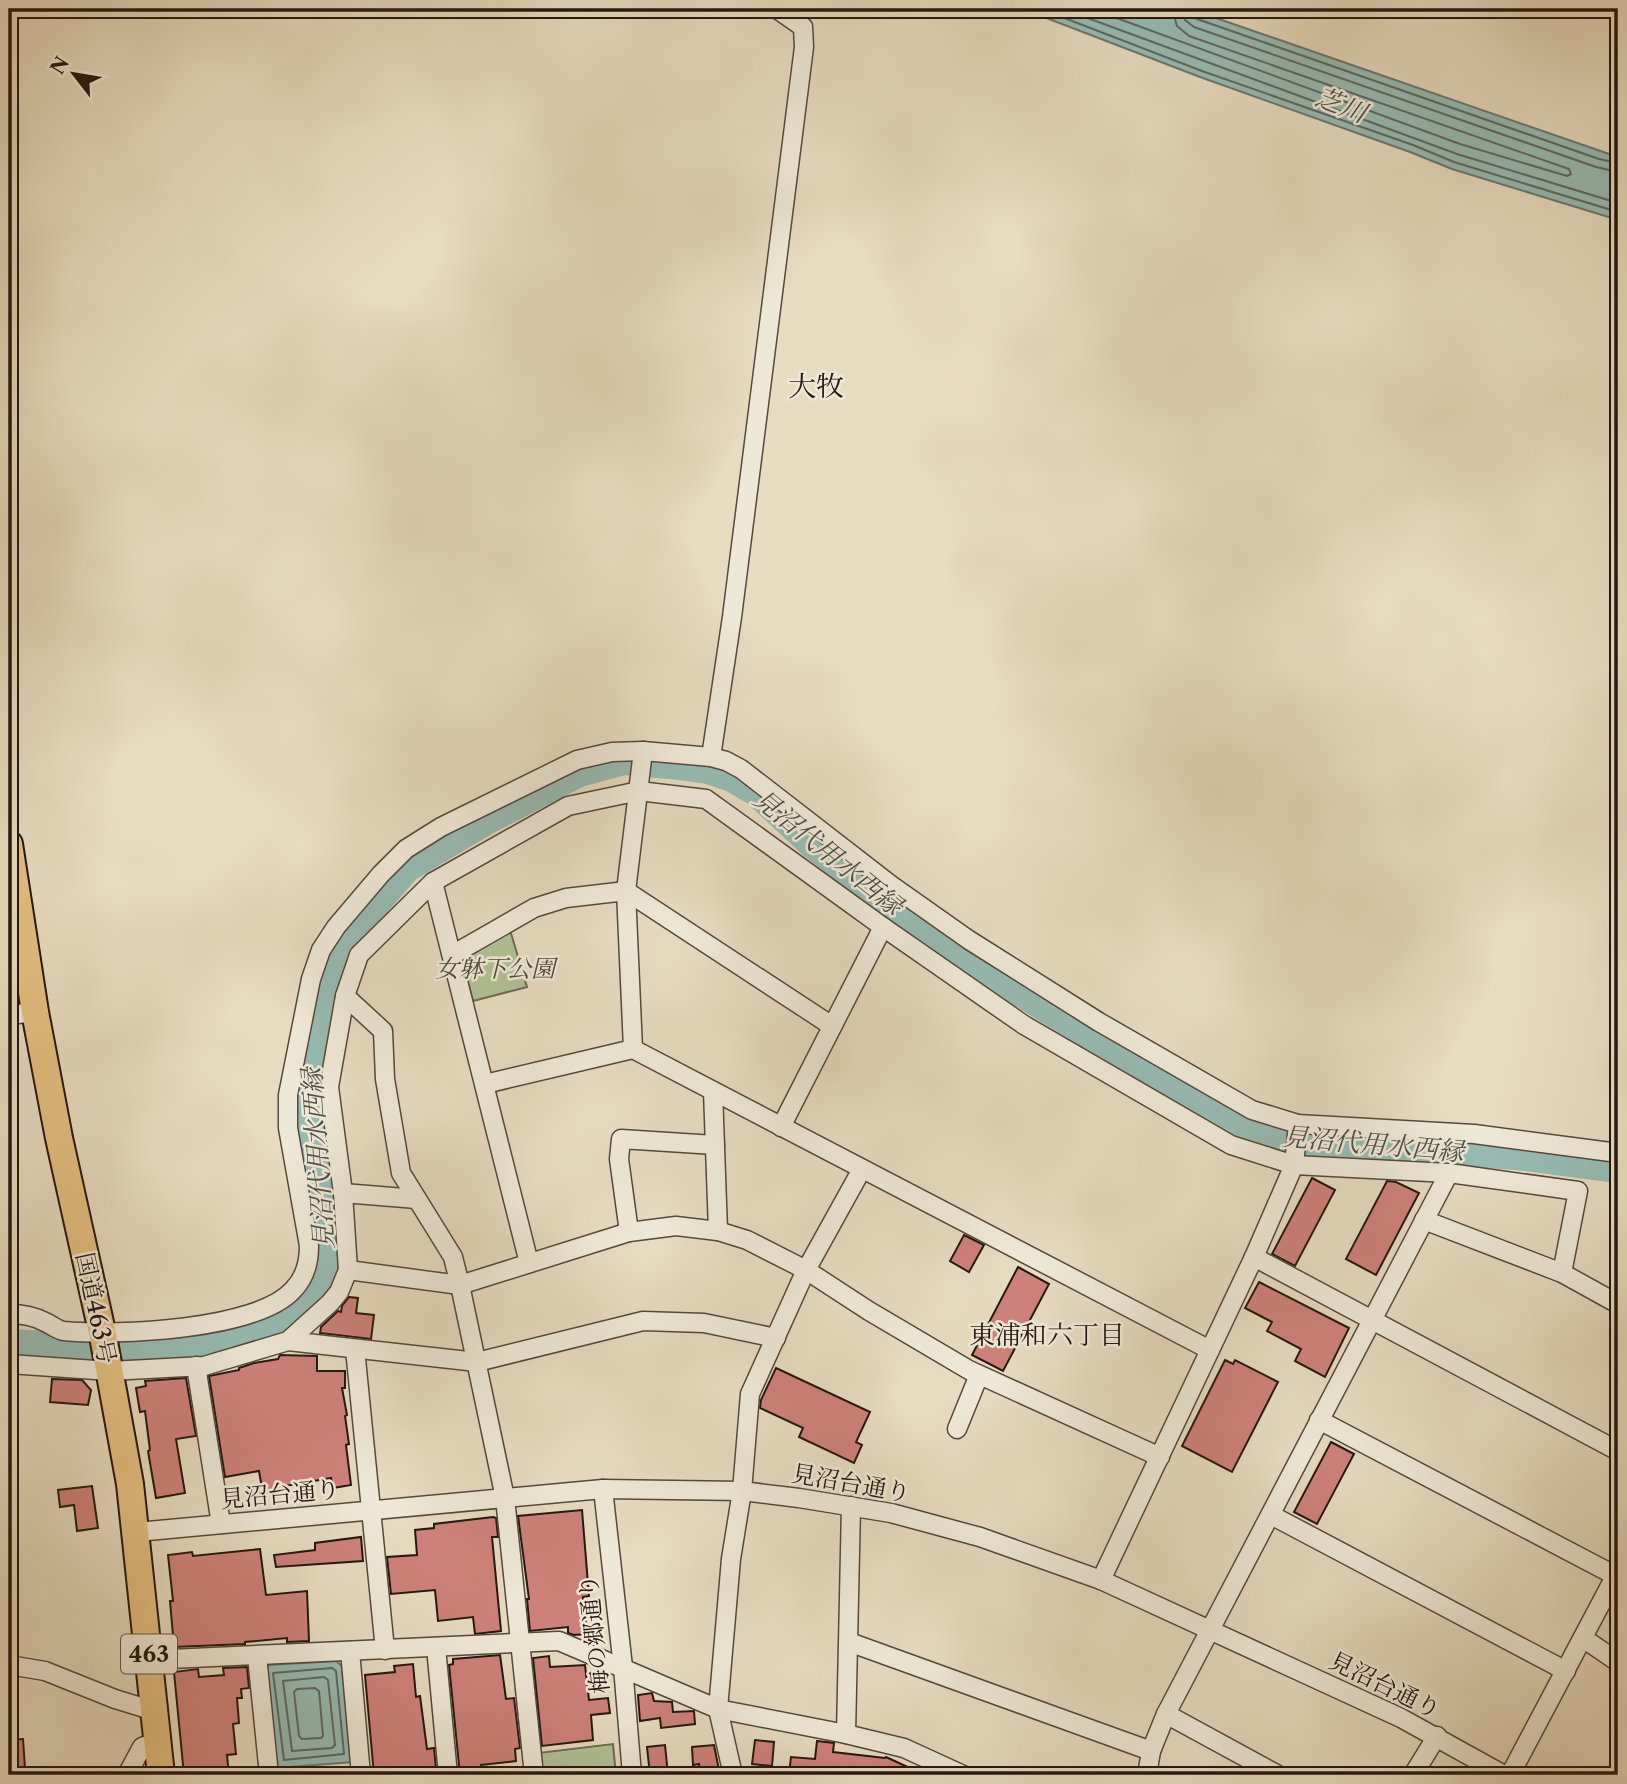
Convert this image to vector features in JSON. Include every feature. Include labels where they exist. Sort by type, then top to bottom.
[{"type":"highway","name":"国道463号","points":[[9,844],[35,1013],[61,1151],[109,1368],[136,1532],[161,1775]]},
{"type":"street","points":[[711,757],[732,617],[804,47],[803,27],[777,9]]},
{"type":"street","points":[[633,1049],[626,891],[643,751]]},
{"type":"street","points":[[9,1314],[21,1314],[44,1321],[61,1331],[102,1334],[180,1328],[233,1319],[269,1306],[292,1292],[303,1276],[309,1259],[304,1214],[288,1128],[288,1096],[311,979],[321,950],[336,927],[406,849],[441,827],[577,760],[612,752],[643,751],[711,757],[741,769],[891,885],[968,940],[1099,1022],[1252,1110],[1298,1124],[1474,1134],[1618,1153]]},
{"type":"street","points":[[288,1341],[330,1303],[339,1292],[348,1270],[343,1193],[329,1087],[345,996],[359,955],[433,882],[568,806],[639,791],[706,799],[1024,1025],[1231,1145],[1295,1157],[1449,1173],[1578,1191],[1562,1273]]},
{"type":"street","points":[[433,882],[529,1263]]},
{"type":"street","points":[[452,955],[534,908],[566,898],[626,891],[832,1026]]},
{"type":"street","points":[[781,1127],[883,927]]},
{"type":"street","points":[[345,996],[383,1031],[385,1079],[401,1173],[453,1257],[460,1284],[505,1498],[534,1775]]},
{"type":"street","points":[[9,1015],[35,1013]]},
{"type":"street","points":[[485,1084],[633,1049],[1210,1350]]},
{"type":"street","points":[[713,1091],[718,1231]]},
{"type":"street","points":[[1101,1580],[1254,1257],[1295,1157],[1298,1124]]},
{"type":"street","points":[[629,1232],[620,1159],[621,1139],[715,1145]]},
{"type":"street","points":[[733,1775],[718,1709],[731,1559],[742,1491],[750,1394],[806,1270],[862,1168]]},
{"type":"street","points":[[1147,1775],[1151,1751],[1166,1714],[1449,1173]]},
{"type":"street","points":[[343,1193],[416,1199]]},
{"type":"street","points":[[1424,1220],[1562,1273],[1618,1304]]},
{"type":"street","points":[[348,1270],[460,1284],[629,1232],[676,1226],[718,1231],[747,1240],[806,1270],[869,1311],[979,1375],[1160,1457]]},
{"type":"street","points":[[1254,1257],[1618,1451]]},
{"type":"street","points":[[9,1364],[109,1368],[196,1366],[288,1341],[477,1362],[643,1321],[704,1323],[776,1338]]},
{"type":"street","points":[[355,1349],[386,1650]]},
{"type":"street","points":[[196,1366],[221,1524]]},
{"type":"street","points":[[957,1429],[979,1375]]},
{"type":"street","points":[[1319,1420],[1617,1573],[1510,1775]]},
{"type":"street","name":"見沼台通り","points":[[136,1532],[603,1489],[742,1491],[891,1513],[979,1537],[1101,1580],[1437,1737],[1504,1775]]},
{"type":"street","name":"梅の郷通り","points":[[603,1489],[632,1775]]},
{"type":"street","points":[[846,1734],[851,1506]]},
{"type":"street","points":[[1271,1515],[1566,1671]]},
{"type":"street","points":[[1583,1638],[1618,1662]]},
{"type":"street","points":[[149,1660],[559,1641],[718,1709],[904,1748],[963,1775]]},
{"type":"street","points":[[849,1642],[1151,1751]]},
{"type":"street","points":[[436,1647],[448,1775]]},
{"type":"street","points":[[350,1651],[361,1775]]},
{"type":"street","points":[[257,1656],[269,1775]]},
{"type":"street","points":[[9,1665],[45,1671],[154,1712]]},
{"type":"street","points":[[1166,1714],[1278,1775]]},
{"type":"street","points":[[1413,1775],[1437,1737]]},
{"type":"street","points":[[127,1775],[142,1746],[157,1741]]},
{"type":"green space","name":"女躰下公園","points":[[510,930],[527,987],[473,1001],[462,961]]},
{"type":"green space","points":[[613,1744],[616,1775],[541,1775],[538,1753]]},
{"type":"water","name":"芝川","points":[[1023,9],[1190,9],[1618,157],[1618,220],[1452,169]]},
{"type":"water","points":[[336,1661],[342,1666],[353,1762],[277,1768],[265,1671],[269,1665]]},
{"type":"building","points":[[1312,1178],[1335,1190],[1295,1266],[1272,1254]]},
{"type":"building","points":[[1387,1181],[1396,1182],[1419,1193],[1376,1275],[1346,1259]]},
{"type":"building","points":[[964,1235],[984,1245],[969,1272],[950,1261]]},
{"type":"building","points":[[1018,1267],[1049,1284],[1003,1371],[972,1355]]},
{"type":"building","points":[[1259,1282],[1349,1328],[1325,1377],[1295,1361],[1301,1349],[1267,1331],[1272,1322],[1245,1308]]},
{"type":"building","points":[[349,1297],[358,1298],[356,1313],[374,1315],[371,1339],[320,1333],[321,1327],[338,1311],[341,1312]]},
{"type":"building","points":[[280,1355],[317,1356],[317,1371],[345,1371],[345,1388],[342,1388],[347,1415],[349,1444],[346,1445],[351,1485],[333,1488],[331,1478],[279,1487],[280,1491],[263,1494],[259,1471],[225,1477],[209,1376],[278,1359]]},
{"type":"building","points":[[1225,1360],[1233,1364],[1235,1360],[1278,1382],[1232,1472],[1182,1446]]},
{"type":"building","points":[[776,1368],[870,1412],[856,1442],[862,1445],[854,1463],[799,1437],[803,1428],[760,1408]]},
{"type":"building","points":[[186,1378],[196,1436],[176,1439],[185,1493],[156,1498],[145,1411],[140,1412],[136,1388],[146,1386],[145,1381]]},
{"type":"building","points":[[52,1379],[82,1380],[91,1390],[88,1405],[50,1402]]},
{"type":"building","points":[[1331,1442],[1354,1454],[1317,1524],[1294,1512]]},
{"type":"building","points":[[92,1486],[98,1528],[77,1531],[74,1505],[60,1507],[58,1490]]},
{"type":"building","points":[[582,1510],[589,1596],[583,1597],[587,1634],[568,1633],[568,1627],[530,1631],[529,1599],[518,1516]]},
{"type":"building","points":[[496,1518],[498,1537],[492,1537],[501,1631],[475,1634],[473,1617],[438,1621],[435,1590],[391,1594],[387,1557],[417,1555],[415,1530],[434,1528],[434,1524]]},
{"type":"building","points":[[361,1537],[363,1561],[276,1567],[274,1555],[315,1550],[315,1543]]},
{"type":"building","points":[[260,1549],[266,1595],[307,1591],[309,1641],[287,1642],[287,1638],[245,1644],[174,1647],[168,1555],[192,1552],[193,1556]]},
{"type":"building","points":[[500,1655],[506,1699],[514,1698],[520,1748],[515,1749],[516,1761],[481,1765],[482,1775],[460,1775],[449,1665],[453,1664],[453,1659]]},
{"type":"building","points":[[549,1656],[550,1667],[585,1665],[589,1700],[608,1698],[610,1713],[591,1715],[593,1740],[542,1746],[533,1658]]},
{"type":"building","points":[[413,1664],[416,1697],[420,1696],[427,1749],[434,1748],[436,1769],[374,1775],[365,1675],[395,1672],[394,1666]]},
{"type":"building","points":[[247,1667],[249,1688],[241,1689],[242,1698],[237,1698],[239,1723],[233,1724],[236,1754],[227,1755],[229,1775],[184,1775],[174,1672],[198,1669],[199,1677],[224,1675],[223,1668]]},
{"type":"building","points":[[652,1693],[654,1701],[672,1702],[673,1712],[694,1711],[695,1724],[661,1728],[660,1718],[640,1721],[638,1695]]},
{"type":"building","points":[[23,1739],[25,1768],[22,1768],[22,1775],[9,1775],[9,1740]]},
{"type":"building","points":[[755,1740],[774,1742],[772,1766],[752,1764]]},
{"type":"building","points":[[817,1741],[834,1743],[833,1752],[886,1757],[925,1775],[789,1774],[791,1757],[815,1759]]},
{"type":"building","points":[[665,1745],[668,1775],[650,1775],[647,1747]]},
{"type":"building","points":[[714,1745],[720,1775],[700,1775],[699,1764],[693,1765],[692,1747]]},
{"type":"waterway","name":"見沼代用水西縁","points":[[9,1344],[143,1350],[201,1342],[242,1332],[290,1315],[309,1300],[323,1279],[328,1244],[310,1128],[308,1072],[316,1018],[326,979],[340,943],[407,867],[484,821],[579,772],[624,760],[708,769],[732,777],[756,791],[812,843],[951,949],[1125,1056],[1258,1131],[1279,1139],[1517,1155],[1618,1168]]},
{"type":"district","name":"大牧","points":[[816,386]]},
{"type":"district","name":"東浦和六丁目","points":[[1047,1335]]}]
